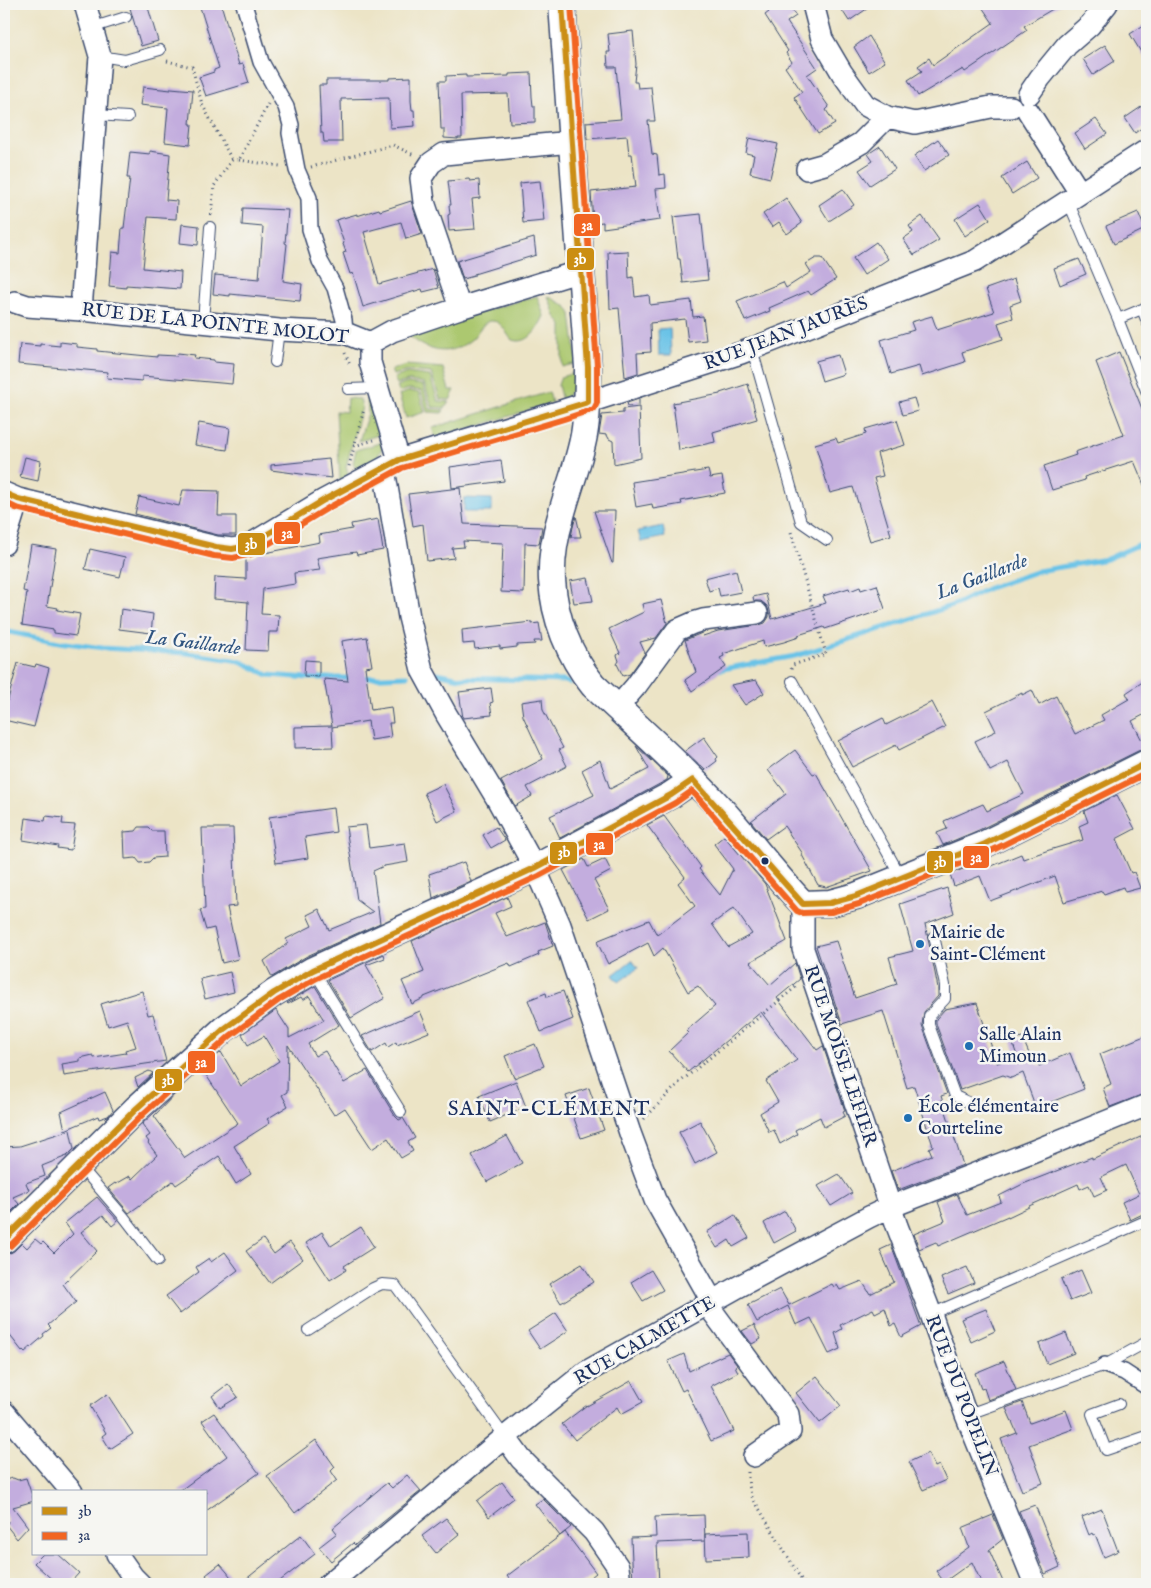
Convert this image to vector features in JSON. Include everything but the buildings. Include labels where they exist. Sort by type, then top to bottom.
[{"type":"street","points":[[81,310],[100,56],[84,4]]},
{"type":"street","points":[[244,4],[261,62],[286,107],[291,125],[290,133],[297,170],[308,198],[310,229],[320,262],[335,288],[344,320],[345,334]]},
{"type":"street","points":[[562,4],[588,366],[588,402],[584,436],[560,516],[555,541],[552,578],[561,625],[580,668],[593,685],[677,762],[722,810],[779,879],[803,904],[830,903],[856,896],[985,844],[1147,763]]},
{"type":"street","points":[[813,4],[822,39],[842,73],[865,105],[887,117],[916,123],[991,107],[1023,104]]},
{"type":"street","points":[[1023,104],[1040,78],[1067,45],[1090,25],[1107,4]]},
{"type":"street","points":[[1023,104],[1074,197]]},
{"type":"street","points":[[807,169],[825,164],[861,143],[887,117]]},
{"type":"street","points":[[460,308],[424,202],[421,178],[430,163],[444,154],[572,142]]},
{"type":"street","name":"RUE JEAN JAURÈS","points":[[11,496],[216,547],[248,546],[324,500],[391,464],[561,412],[752,349],[975,261],[1147,150]]},
{"type":"street","name":"RUE DE LA POINTE MOLOT","points":[[15,302],[27,306],[279,330],[345,334],[370,343],[392,330],[581,271]]},
{"type":"street","points":[[370,343],[369,388],[391,464],[409,617],[422,670],[535,868],[560,926],[630,1133],[655,1200],[709,1303],[788,1414],[790,1431],[754,1456]]},
{"type":"street","points":[[4,544],[11,496]]},
{"type":"street","points":[[617,708],[636,686],[677,630],[703,620],[757,613]]},
{"type":"street","points":[[4,1240],[138,1108],[224,1029],[274,993],[313,970],[535,868],[671,795],[693,780]]},
{"type":"street","name":"RUE MOÏSE LEFIER","points":[[803,904],[803,949],[890,1207]]},
{"type":"street","name":"RUE CALMETTE","points":[[329,1584],[504,1437],[586,1372],[709,1303],[890,1207],[991,1164],[1147,1105]]},
{"type":"street","name":"RUE DU POPELIN","points":[[890,1207],[966,1415],[1035,1584]]},
{"type":"street","points":[[1105,1365],[1124,1372],[1147,1387]]},
{"type":"street","points":[[4,1412],[70,1490]]},
{"type":"street","points":[[504,1437],[521,1459],[594,1532],[618,1567],[620,1584]]},
{"type":"street","points":[[118,1556],[140,1584]]},
{"type":"lane","points":[[92,28],[126,17]]},
{"type":"lane","points":[[100,56],[125,60],[160,50]]},
{"type":"lane","points":[[96,115],[128,118]]},
{"type":"lane","points":[[1074,197],[1147,393]]},
{"type":"lane","points":[[203,322],[210,227]]},
{"type":"lane","points":[[1118,319],[1142,310],[1147,322]]},
{"type":"lane","points":[[275,362],[279,330]]},
{"type":"lane","points":[[752,349],[801,522],[827,540]]},
{"type":"lane","points":[[348,388],[369,388]]},
{"type":"lane","points":[[792,681],[901,878]]},
{"type":"lane","points":[[934,936],[945,985],[945,1000],[929,1016],[929,1025],[955,1096],[968,1102]]},
{"type":"lane","points":[[313,970],[400,1112]]},
{"type":"lane","points":[[80,1165],[158,1261]]},
{"type":"lane","points":[[930,1314],[1143,1222]]},
{"type":"lane","points":[[308,1330],[373,1288],[382,1284],[395,1286],[504,1437]]},
{"type":"lane","points":[[966,1415],[1105,1365],[1145,1343]]},
{"type":"lane","points":[[1119,1404],[1092,1414],[1106,1450],[1147,1436]]},
{"type":"path","points":[[160,50],[167,61],[192,67],[202,104],[232,160]]},
{"type":"path","points":[[239,160],[276,88]]},
{"type":"path","points":[[232,160],[297,170],[393,145],[430,163]]},
{"type":"path","points":[[210,227],[214,186],[232,160]]},
{"type":"path","points":[[345,334],[344,351],[369,388],[349,466],[357,482]]},
{"type":"path","points":[[354,446],[382,438]]},
{"type":"path","points":[[790,530],[826,654],[793,666],[789,672],[792,681]]},
{"type":"path","points":[[630,1133],[679,1083],[811,974]]},
{"type":"path","points":[[754,1456],[749,1466],[748,1480],[751,1495],[804,1584]]},
{"type":"green space","points":[[537,296],[544,316],[532,335],[523,340],[512,340],[504,328],[492,321],[489,321],[480,328],[473,338],[464,345],[447,351],[438,351],[422,345],[406,333]]},
{"type":"green space","points":[[548,296],[566,306],[571,314],[577,363],[562,367],[562,325],[555,316]]},
{"type":"green space","points":[[407,365],[443,368],[449,390],[455,390],[450,400],[440,399],[431,373],[408,371],[393,375],[391,370]]},
{"type":"green space","points":[[577,372],[572,388],[562,401],[558,385],[561,377]]},
{"type":"green space","points":[[407,373],[430,376],[438,401],[449,402],[445,408],[432,407],[424,383],[409,381],[397,384],[394,378]]},
{"type":"green space","points":[[408,383],[423,385],[430,409],[444,410],[442,413],[427,412],[421,391],[409,389],[399,392],[397,386]]},
{"type":"green space","points":[[410,391],[419,393],[425,412],[406,418],[399,395]]},
{"type":"green space","points":[[549,392],[552,403],[436,439],[432,428]]},
{"type":"green space","points":[[347,398],[360,399],[362,407],[346,467],[349,476],[340,481],[336,411],[346,412]]},
{"type":"green space","points":[[367,400],[371,401],[382,434],[359,441],[368,413]]},
{"type":"green space","points":[[383,442],[377,457],[357,472],[353,463],[356,450]]},
{"type":"water","points":[[670,328],[671,355],[659,355],[658,329]]},
{"type":"water","points":[[464,498],[492,499],[492,512],[464,512]]},
{"type":"water","points":[[663,526],[665,537],[641,542],[638,531]]},
{"type":"water","points":[[632,960],[638,968],[619,982],[613,975]]},
{"type":"waterway","name":"La Gaillarde","points":[[828,646],[957,604],[989,588],[1038,571],[1107,559],[1147,541]]},
{"type":"waterway","name":"La Gaillarde","points":[[4,631],[59,642],[103,648],[187,653],[240,661],[268,675],[309,678],[353,678]]},
{"type":"waterway","name":"La Gaillarde","points":[[717,670],[795,656],[821,648]]},
{"type":"waterway","name":"La Gaillarde","points":[[437,673],[460,678],[564,681],[569,683]]},
{"type":"waterway","name":"La Gaillarde","points":[[361,678],[407,676]]},
{"type":"transit line","name":"3b","points":[[4,493],[18,499],[216,547],[232,549],[248,546],[324,500],[399,460],[588,402],[588,367],[562,4]]},
{"type":"transit line","name":"3a","points":[[4,502],[16,508],[214,556],[233,558],[252,554],[328,508],[402,468],[594,409],[597,403],[597,366],[571,4]]},
{"type":"transit line","name":"3b","points":[[4,1240],[137,1108],[224,1029],[274,993],[313,970],[535,868],[671,795],[693,780],[803,904],[830,903],[856,896],[985,844],[1147,763]]},
{"type":"transit line","name":"3a","points":[[10,1246],[143,1114],[230,1036],[279,1000],[317,978],[539,876],[675,803],[692,791],[797,911],[802,913],[831,912],[859,904],[989,852],[1147,773]]},
{"type":"place","name":"Mairie de Saint-Clément","points":[[920,944]]},
{"type":"place","name":"Salle Alain Mimoun","points":[[969,1046]]},
{"type":"place","name":"École élémentaire Courteline","points":[[908,1118]]},
{"type":"district","name":"SAINT-CLÉMENT","points":[[549,1109]]}]
